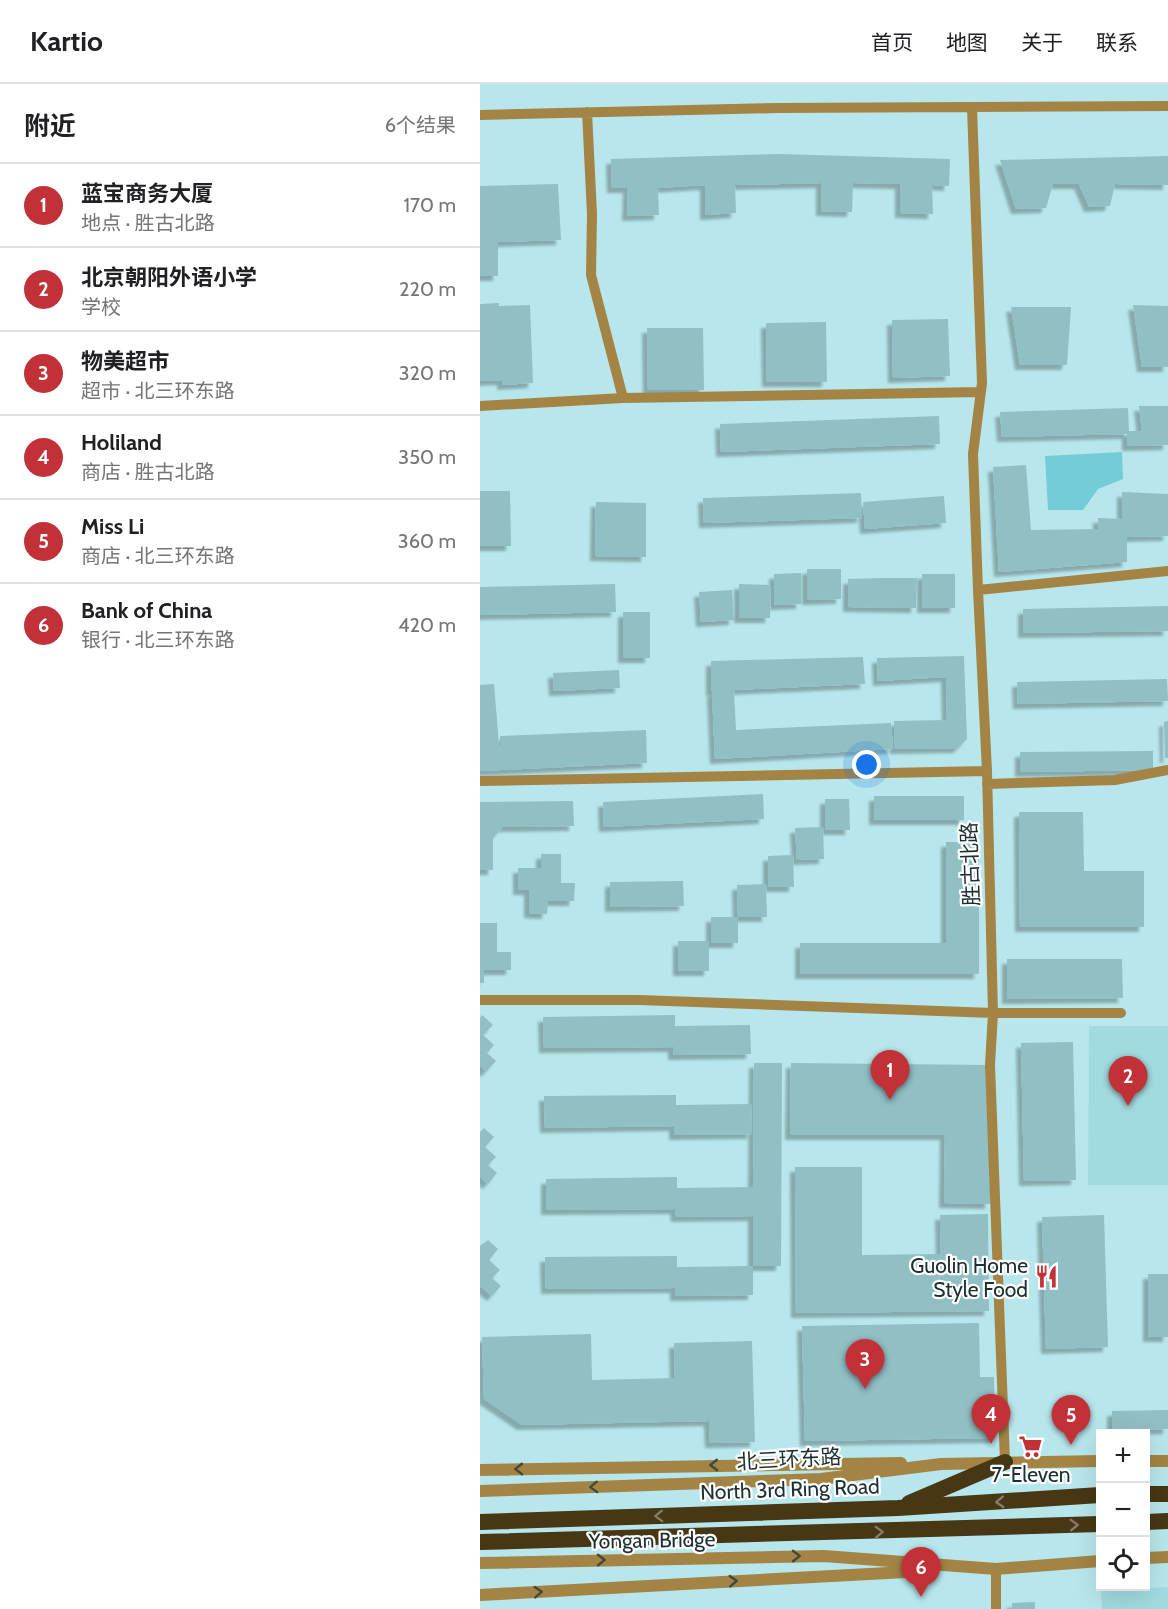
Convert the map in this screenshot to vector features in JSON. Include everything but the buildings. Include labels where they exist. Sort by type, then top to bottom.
[{"type":"highway","points":[[898,1508],[1005,1462]]},
{"type":"highway","points":[[1150,1494],[1168,1494]]},
{"type":"highway","name":"North 3rd Ring Road","points":[[480,1522],[898,1508],[1096,1496]]},
{"type":"highway","points":[[1150,1522],[1168,1521]]},
{"type":"highway","points":[[480,1542],[820,1534],[1096,1524]]},
{"type":"street","points":[[480,115],[1168,106]]},
{"type":"street","name":"胜古北路","points":[[972,108],[981,392],[973,454],[987,771],[993,1013],[990,1065],[1005,1462]]},
{"type":"street","points":[[587,112],[592,214],[591,275],[623,398]]},
{"type":"street","points":[[480,406],[623,398],[981,392]]},
{"type":"street","points":[[978,590],[1168,571]]},
{"type":"street","points":[[987,784],[1115,780],[1168,770]]},
{"type":"street","points":[[480,781],[987,771]]},
{"type":"street","points":[[480,1000],[639,1000],[993,1013],[1121,1013]]},
{"type":"street","name":"北三环东路","points":[[480,1491],[821,1479],[941,1464],[1096,1461]]},
{"type":"street","points":[[1150,1461],[1168,1461]]},
{"type":"street","points":[[480,1470],[862,1462],[941,1464]]},
{"type":"street","name":"Yongan Bridge","points":[[480,1563],[824,1556],[971,1568]]},
{"type":"street","points":[[1150,1558],[1168,1557]]},
{"type":"street","points":[[480,1595],[971,1568],[996,1569],[1096,1561]]},
{"type":"street","points":[[996,1569],[996,1609]]},
{"type":"shaded area","points":[[1122,452],[1123,479],[1098,489],[1083,510],[1048,510],[1045,456]]},
{"type":"shaded area","points":[[1089,1026],[1168,1026],[1168,1185],[1088,1185]]},
{"type":"shaded area","points":[[1168,1587],[1168,1609],[1102,1609],[1101,1591],[1150,1591],[1150,1588]]},
{"type":"place","name":"蓝宝商务大厦","points":[[890,1100]]},
{"type":"place","name":"北京朝阳外语小学","points":[[1128,1106]]},
{"type":"place","name":"Guolin Home Style Food","points":[[1046,1277]]},
{"type":"place","name":"物美超市","points":[[865,1389]]},
{"type":"place","name":"Holiland","points":[[991,1444]]},
{"type":"place","name":"Miss Li","points":[[1071,1445]]},
{"type":"place","name":"7-Eleven","points":[[1031,1446]]},
{"type":"place","name":"Bank of China","points":[[921,1597]]}]
